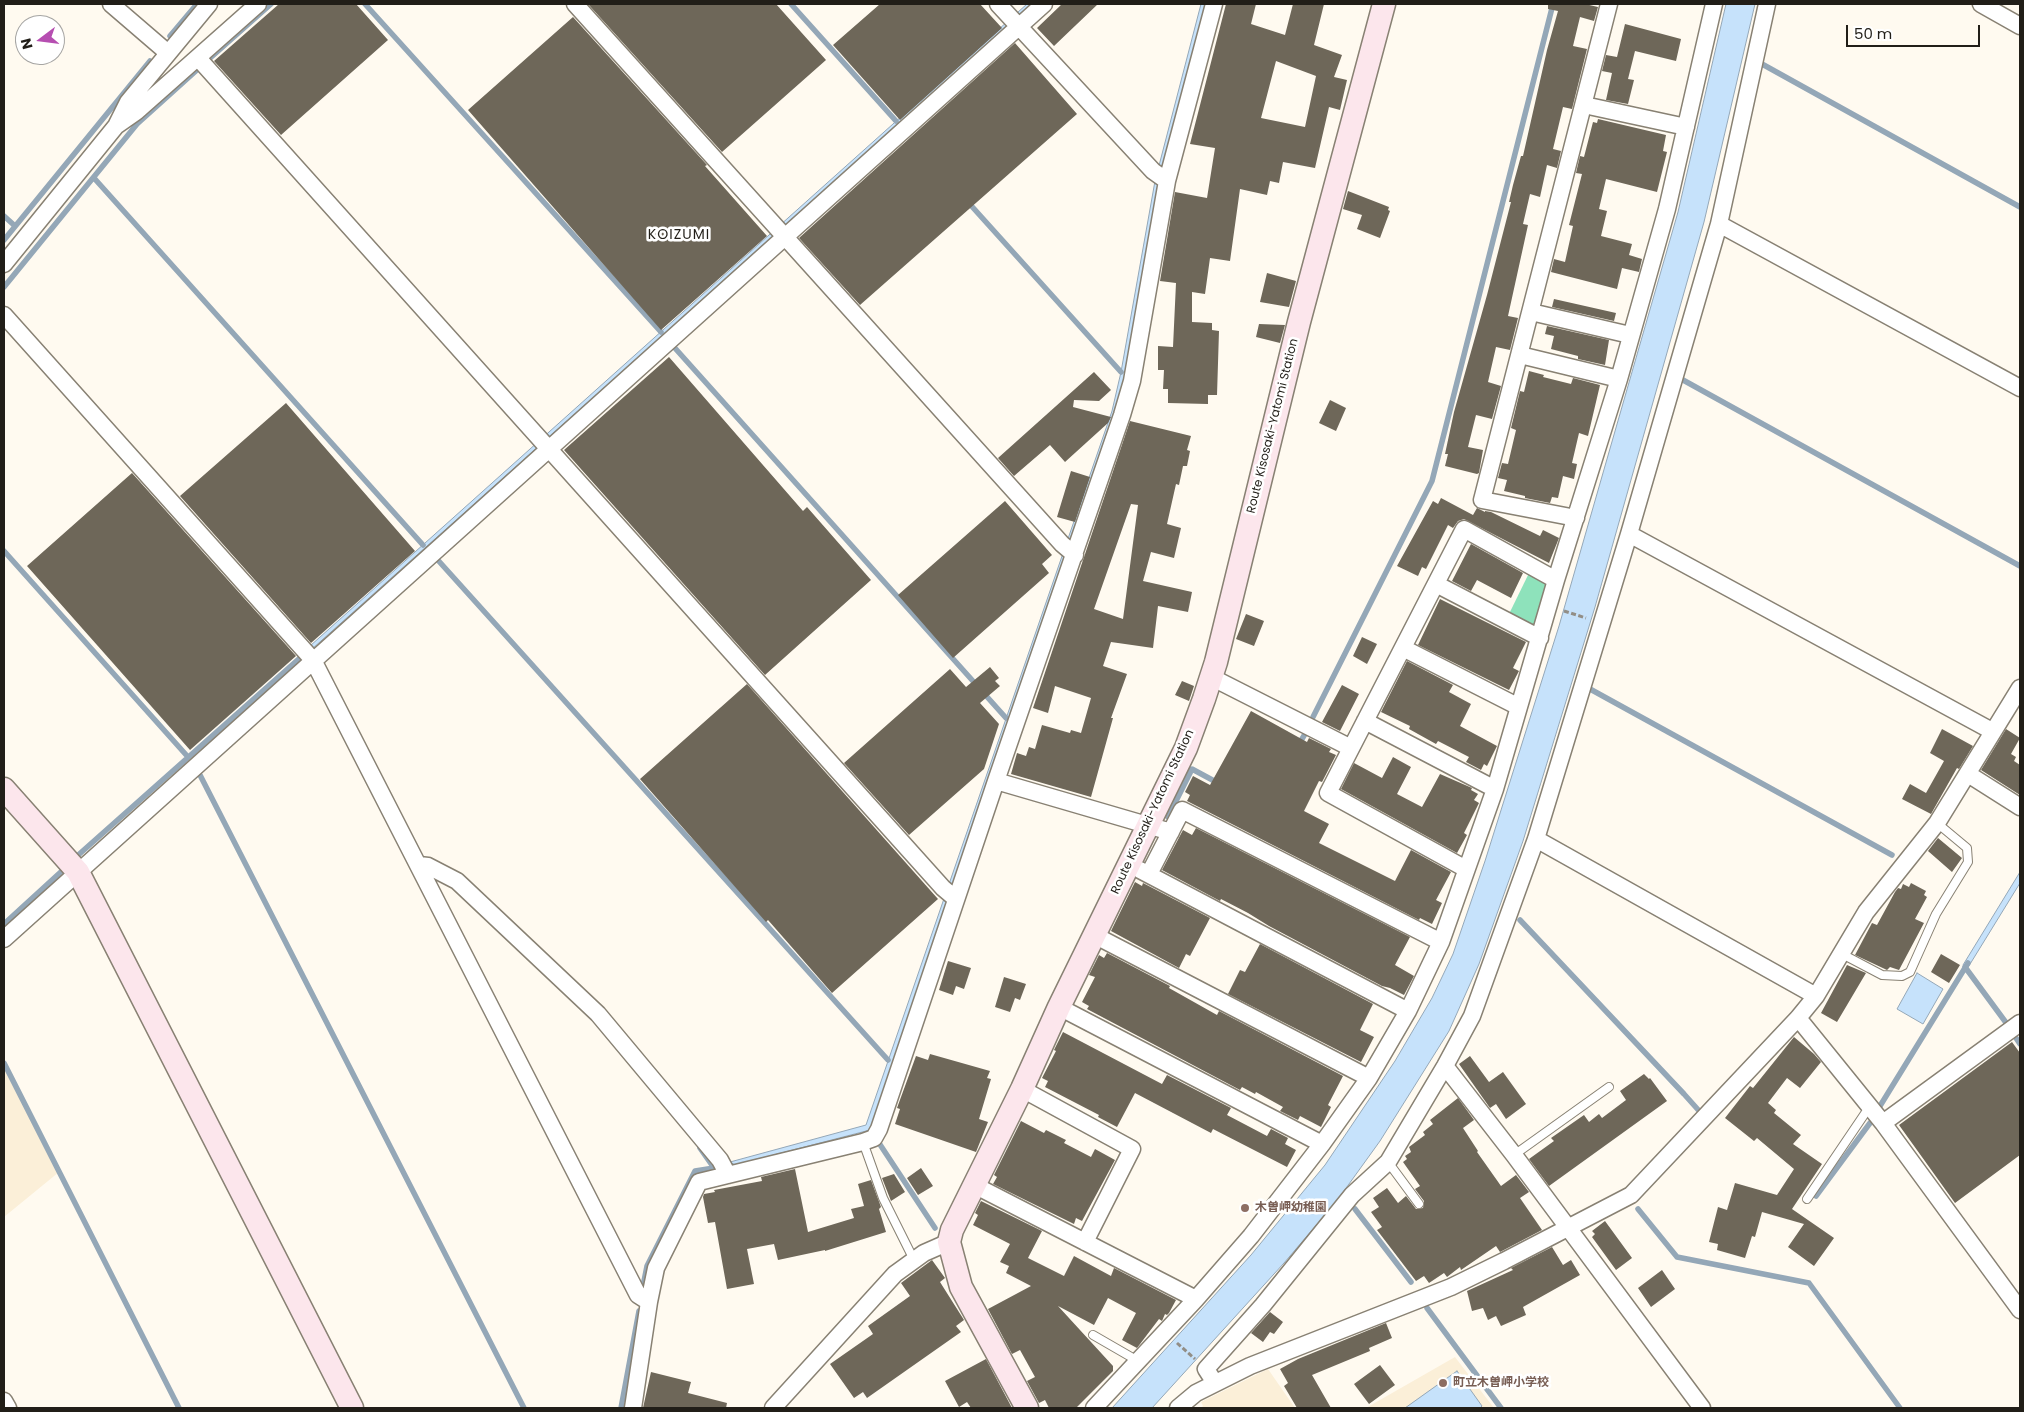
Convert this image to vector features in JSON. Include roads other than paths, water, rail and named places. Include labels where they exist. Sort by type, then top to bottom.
[{"type":"main road","name":"Route Kisosaki-Yatomi Station","points":[[948,1242],[952,1230],[1022,1089],[1094,935],[1186,748],[1211,677],[1299,322],[1384,4]]},
{"type":"main road","points":[[4,789],[78,872],[352,1408]]},
{"type":"main road","points":[[948,1242],[961,1287],[1027,1408]]},
{"type":"street","points":[[111,4],[168,53]]},
{"type":"street","points":[[4,264],[116,126],[128,102],[209,4]]},
{"type":"street","points":[[116,126],[136,112],[258,4]]},
{"type":"street","points":[[575,4],[1069,550]]},
{"type":"street","points":[[998,4],[1161,177]]},
{"type":"street","points":[[4,939],[313,660],[544,444],[1014,22],[1044,4]]},
{"type":"street","points":[[633,1408],[656,1268],[699,1182],[863,1142],[874,1138],[879,1129],[951,895],[996,781],[1069,550],[1132,380],[1161,177],[1214,4]]},
{"type":"street","points":[[1576,518],[1482,500],[1609,4]]},
{"type":"street","points":[[1094,1408],[1196,1299],[1251,1236],[1322,1144],[1369,1078],[1408,1012],[1441,942],[1495,789],[1556,580],[1619,379],[1667,209],[1714,4]]},
{"type":"street","points":[[1215,1383],[1206,1369],[1263,1305],[1352,1195],[1388,1162],[1445,1066],[1472,1016],[1536,839],[1629,534],[1719,224],[1767,4]]},
{"type":"street","points":[[1981,4],[2020,26]]},
{"type":"street","points":[[198,58],[951,895]]},
{"type":"street","points":[[1584,105],[1686,127]]},
{"type":"street","points":[[1719,224],[2020,388]]},
{"type":"street","points":[[1531,312],[1630,335]]},
{"type":"street","points":[[4,315],[313,660],[638,1295],[649,1302]]},
{"type":"street","points":[[1520,355],[1619,379]]},
{"type":"street","points":[[1466,869],[1328,793],[1464,529],[1556,580]]},
{"type":"street","points":[[1629,534],[1992,731]]},
{"type":"street","points":[[1436,584],[1540,638]]},
{"type":"street","points":[[1403,648],[1519,708]]},
{"type":"street","points":[[1211,677],[1351,748]]},
{"type":"street","points":[[1178,1408],[1196,1393],[1250,1366],[1451,1286],[1504,1261],[1631,1195],[1798,1018],[1816,996],[1866,912],[1937,823],[2020,688]]},
{"type":"street","points":[[1365,722],[1495,789]]},
{"type":"street","points":[[1968,774],[2020,807]]},
{"type":"street","points":[[996,781],[1171,832]]},
{"type":"street","points":[[1149,874],[1182,810],[1441,942]]},
{"type":"street","points":[[1536,839],[1816,996]]},
{"type":"street","points":[[1129,864],[1408,1012]]},
{"type":"street","points":[[419,865],[428,866],[457,881],[598,1014],[720,1160],[728,1175]]},
{"type":"street","points":[[1094,935],[1369,1078]]},
{"type":"street","points":[[1059,1008],[1322,1144]]},
{"type":"street","points":[[1798,1018],[1884,1123],[2020,1310]]},
{"type":"street","points":[[1884,1123],[2020,1023]]},
{"type":"street","points":[[1445,1066],[1514,1155],[1702,1408]]},
{"type":"street","points":[[1022,1089],[1132,1149],[1084,1242]]},
{"type":"street","points":[[974,1185],[1196,1299]]},
{"type":"street","points":[[773,1408],[895,1274],[924,1253],[948,1242]]},
{"type":"street","points":[[4,1400],[8,1408]]},
{"type":"lane","points":[[1842,954],[1882,975],[1902,976],[1910,972],[1936,914],[1968,862],[1967,848],[1937,823]]},
{"type":"lane","points":[[1514,1155],[1609,1087]]},
{"type":"lane","points":[[1807,1199],[1870,1106]]},
{"type":"lane","points":[[863,1142],[883,1198],[914,1260]]},
{"type":"lane","points":[[1388,1162],[1419,1204]]},
{"type":"lane","points":[[1093,1335],[1138,1361]]},
{"type":"water","points":[[1027,4],[1033,4],[312,649],[310,646]]},
{"type":"water","points":[[1201,4],[1206,4],[1117,413],[870,1130],[735,1165],[730,1162],[866,1125],[1112,411],[1121,372],[1155,181]]},
{"type":"water","points":[[1726,4],[1755,4],[1704,222],[1595,607],[1523,841],[1479,964],[1449,1031],[1380,1141],[1336,1202],[1284,1263],[1152,1408],[1112,1408],[1251,1255],[1325,1165],[1395,1061],[1432,998],[1453,954],[1485,861],[1559,626],[1678,212]]},
{"type":"water","points":[[2020,872],[2020,883],[1967,969],[1963,965]]},
{"type":"water","points":[[1917,973],[1943,989],[1923,1024],[1897,1009]]},
{"type":"water","points":[[1457,1371],[1482,1406],[1480,1408],[1405,1408]]},
{"type":"waterway","points":[[170,36],[197,4]]},
{"type":"waterway","points":[[209,59],[271,4]]},
{"type":"waterway","points":[[365,4],[661,332]]},
{"type":"waterway","points":[[791,4],[896,121]]},
{"type":"waterway","points":[[1313,717],[1432,481],[1553,4]]},
{"type":"waterway","points":[[4,240],[150,61]]},
{"type":"waterway","points":[[1762,64],[2020,207]]},
{"type":"waterway","points":[[4,287],[137,124],[198,69]]},
{"type":"waterway","points":[[94,178],[423,545]]},
{"type":"waterway","points":[[967,201],[1121,372]]},
{"type":"waterway","points":[[4,216],[15,226]]},
{"type":"waterway","points":[[674,347],[1006,718]]},
{"type":"waterway","points":[[1683,380],[2020,566]]},
{"type":"waterway","points":[[4,551],[188,757]]},
{"type":"waterway","points":[[436,558],[888,1060]]},
{"type":"waterway","points":[[76,857],[301,657]]},
{"type":"waterway","points":[[1590,689],[1892,855]]},
{"type":"waterway","points":[[1299,744],[1305,734]]},
{"type":"waterway","points":[[1168,817],[1192,769],[1218,783]]},
{"type":"waterway","points":[[200,775],[524,1408]]},
{"type":"waterway","points":[[4,924],[63,870]]},
{"type":"waterway","points":[[1520,920],[1684,1094],[1701,1113],[1698,1115]]},
{"type":"waterway","points":[[1880,1106],[1968,963]]},
{"type":"waterway","points":[[1965,967],[2007,1024]]},
{"type":"waterway","points":[[2016,1038],[2020,1044]]},
{"type":"waterway","points":[[4,1063],[179,1408]]},
{"type":"waterway","points":[[1816,1196],[1870,1123]]},
{"type":"waterway","points":[[879,1143],[935,1228]]},
{"type":"waterway","points":[[643,1286],[647,1266],[695,1171],[714,1168],[700,1148]]},
{"type":"waterway","points":[[1355,1209],[1411,1282]]},
{"type":"waterway","points":[[1638,1209],[1677,1257],[1809,1283],[1900,1408]]},
{"type":"waterway","points":[[1427,1308],[1501,1408]]},
{"type":"waterway","points":[[621,1408],[639,1311]]},
{"type":"place","name":"木曽岬幼稚園","points":[[1245,1208]]},
{"type":"place","name":"町立木曽岬小学校","points":[[1443,1383]]},
{"type":"district","name":"KOIZUMI","points":[[679,235]]}]
